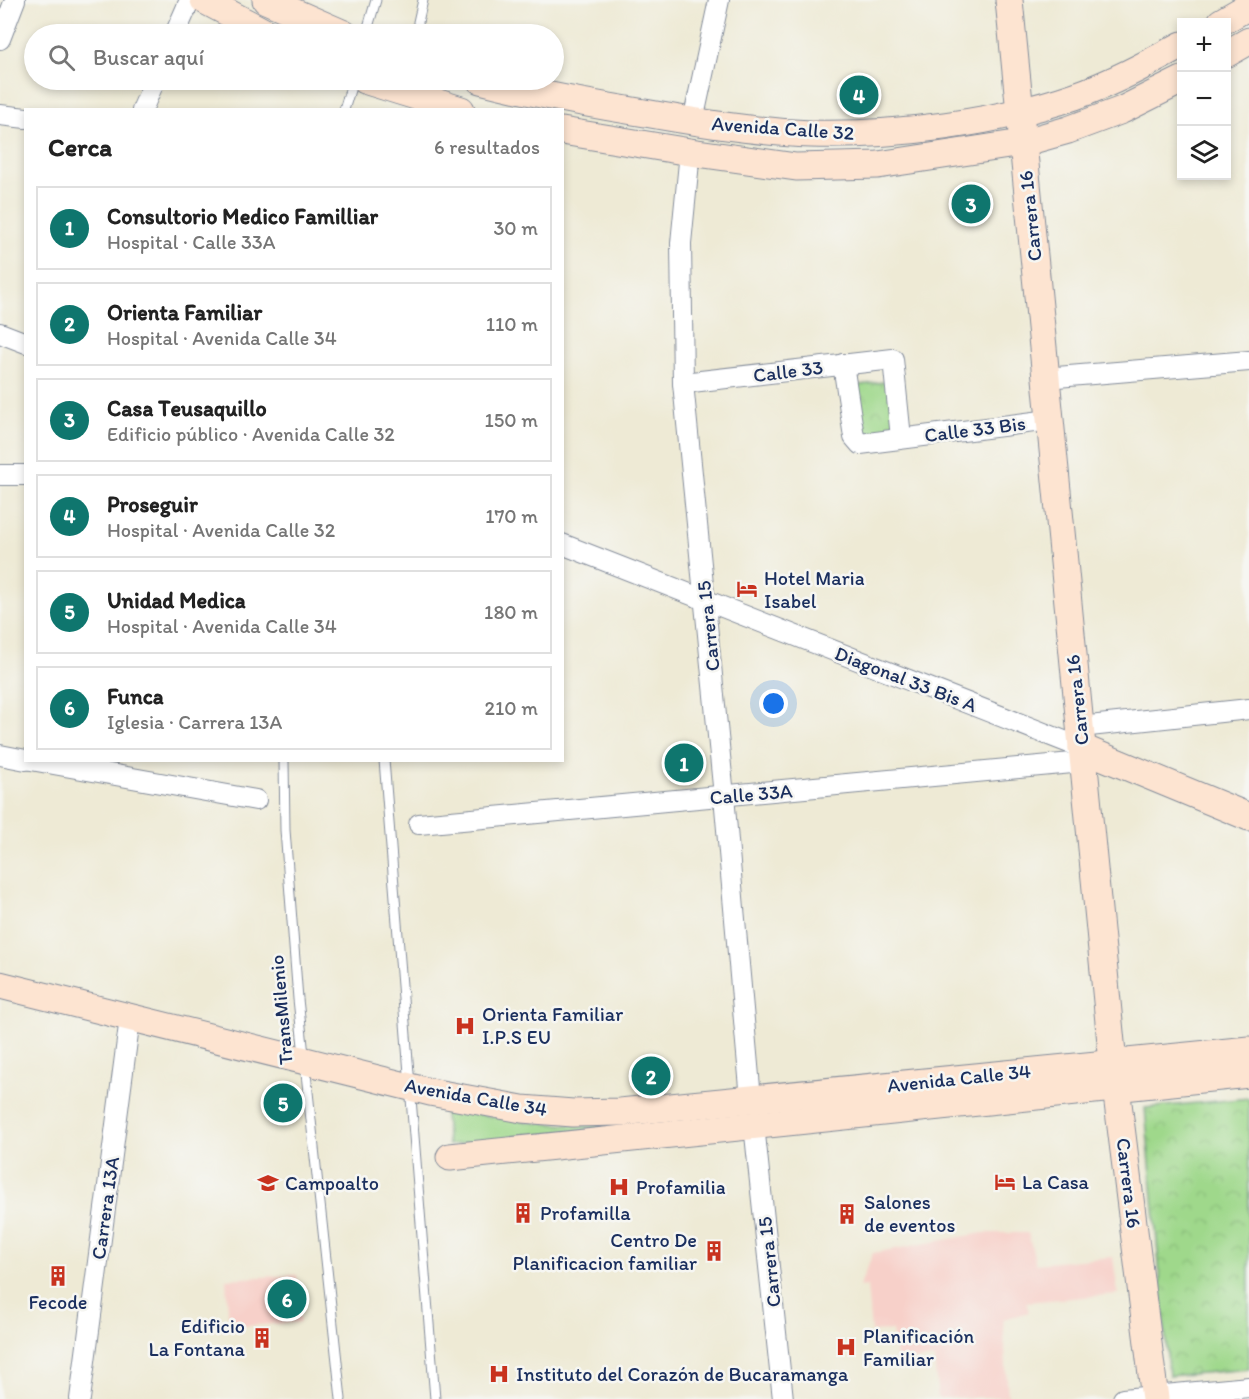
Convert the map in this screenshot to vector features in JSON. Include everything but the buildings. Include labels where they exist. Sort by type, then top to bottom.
[{"type":"main road","points":[[204,0],[249,24]]},
{"type":"main road","points":[[266,0],[321,24]]},
{"type":"main road","name":"Carrera 16","points":[[1009,0],[1114,1076],[1155,1397]]},
{"type":"main road","points":[[1228,18],[1249,6]]},
{"type":"main road","points":[[1231,52],[1249,41]]},
{"type":"main road","name":"Avenida Calle 32","points":[[525,90],[588,104],[693,122],[810,134],[852,134],[920,129],[1020,111],[1056,102],[1106,84],[1177,48]]},
{"type":"main road","name":"Avenida Calle 32","points":[[564,131],[796,167],[878,165],[1022,143],[1068,130],[1122,110],[1177,82]]},
{"type":"main road","points":[[395,90],[454,108]]},
{"type":"main road","name":"Diagonal 33 Bis A","points":[[1082,746],[1249,817]]},
{"type":"main road","name":"Avenida Calle 34","points":[[0,985],[410,1087],[522,1109],[573,1113],[620,1112],[751,1099],[1114,1076],[1249,1074]]},
{"type":"main road","name":"Avenida Calle 34","points":[[450,1157],[754,1125],[1114,1076],[1249,1050]]},
{"type":"street","points":[[0,39],[15,0]]},
{"type":"street","points":[[179,24],[190,0]]},
{"type":"street","points":[[693,122],[719,0]]},
{"type":"street","points":[[143,108],[151,90]]},
{"type":"street","points":[[0,115],[24,118]]},
{"type":"street","name":"Carrera 15","points":[[690,152],[681,243],[683,383],[706,600],[751,1099]]},
{"type":"street","points":[[0,333],[24,342]]},
{"type":"street","name":"Calle 33","points":[[683,383],[893,359],[901,438]]},
{"type":"street","points":[[1045,378],[1249,361]]},
{"type":"street","name":"Calle 33 Bis","points":[[843,364],[854,437],[860,444],[1050,420]]},
{"type":"street","points":[[0,475],[24,475]]},
{"type":"street","name":"Diagonal 33 Bis A","points":[[564,545],[1082,746]]},
{"type":"street","name":"Calle 33A","points":[[419,824],[724,796],[1082,746],[1249,709]]},
{"type":"street","points":[[0,755],[24,760]]},
{"type":"street","points":[[42,762],[256,800]]},
{"type":"street","name":"Carrera 13A","points":[[80,1399],[130,1018]]},
{"type":"street","name":"Carrera 15","points":[[754,1125],[783,1399]]},
{"type":"street","points":[[1123,1399],[1249,1387]]},
{"type":"lane","points":[[369,24],[376,0]]},
{"type":"lane","points":[[418,24],[423,0]]},
{"type":"lane","points":[[345,108],[350,90]]},
{"type":"lane","name":"TransMilenio","points":[[284,762],[285,830],[304,1060],[340,1399]]},
{"type":"lane","points":[[384,762],[435,1399]]},
{"type":"shaded area","points":[[983,1233],[1028,1233],[1036,1264],[1113,1257],[1118,1294],[1026,1302],[1029,1312],[1003,1319],[1008,1397],[938,1398],[934,1358],[897,1362],[892,1331],[871,1332],[867,1286],[859,1287],[873,1253]]},
{"type":"shaded area","points":[[297,1275],[300,1322],[229,1327],[226,1279]]},
{"type":"green space","points":[[890,381],[896,435],[860,439],[853,386]]},
{"type":"green space","points":[[1086,1082],[448,1145],[444,1108],[498,1118],[589,1125]]},
{"type":"green space","points":[[1249,1098],[1249,1369],[1169,1376],[1145,1108]]},
{"type":"place","name":"Proseguir","points":[[859,95]]},
{"type":"place","name":"Casa Teusaquillo","points":[[971,204]]},
{"type":"place","name":"Hotel Maria Isabel","points":[[747,589]]},
{"type":"place","name":"Consultorio Medico Familliar","points":[[684,763]]},
{"type":"place","name":"Orienta Familiar I.P.S EU","points":[[465,1026]]},
{"type":"place","name":"Orienta Familiar","points":[[651,1076]]},
{"type":"place","name":"Unidad Medica","points":[[283,1103]]},
{"type":"place","name":"La Casa","points":[[1005,1182]]},
{"type":"place","name":"Campoalto","points":[[268,1183]]},
{"type":"place","name":"Profamilia","points":[[619,1187]]},
{"type":"place","name":"Profamilla","points":[[523,1213]]},
{"type":"place","name":"Salones de eventos","points":[[847,1214]]},
{"type":"place","name":"Centro De Planificacion familiar","points":[[714,1251]]},
{"type":"place","name":"Fecode","points":[[58,1276]]},
{"type":"place","name":"Funca","points":[[287,1299]]},
{"type":"place","name":"Edificio La Fontana","points":[[262,1338]]},
{"type":"place","name":"Planificación Familiar","points":[[846,1347]]},
{"type":"place","name":"Instituto del Corazón de Bucaramanga","points":[[499,1374]]}]
